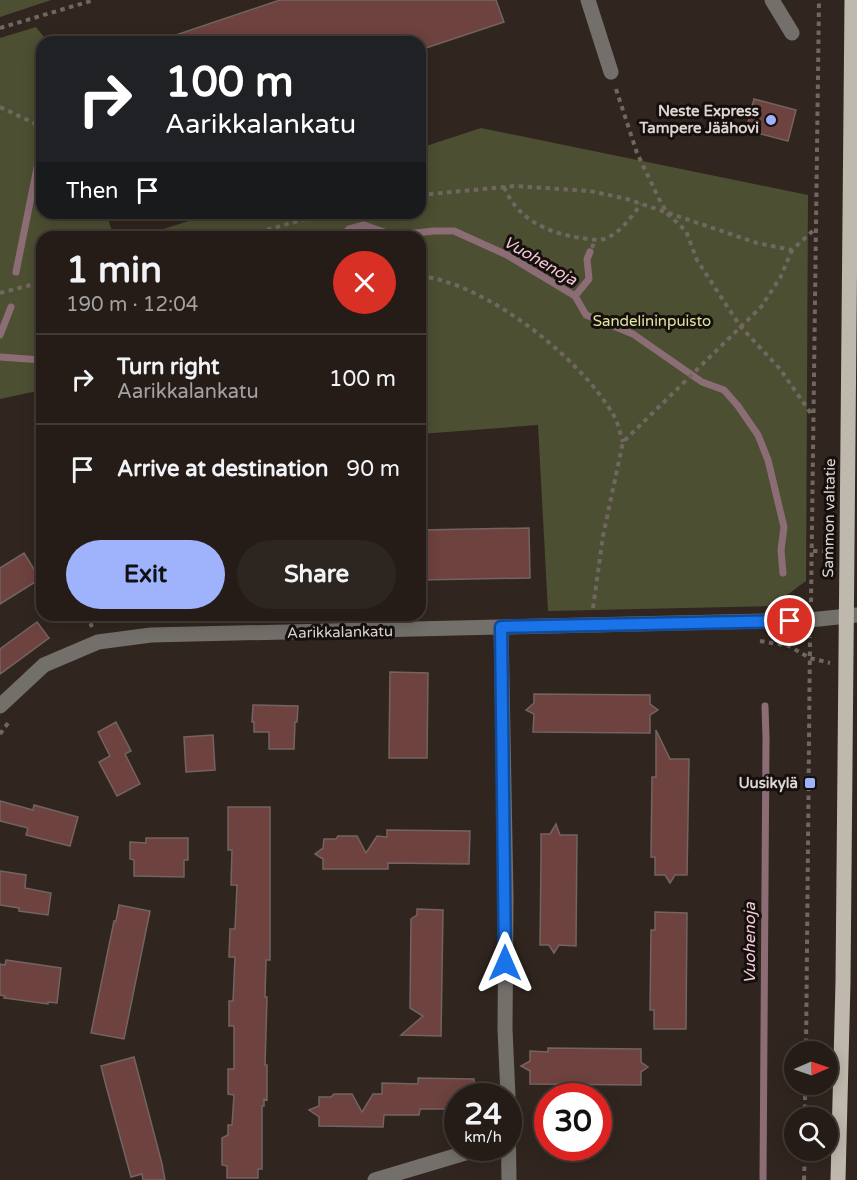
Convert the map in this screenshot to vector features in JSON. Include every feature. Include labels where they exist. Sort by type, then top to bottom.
[{"type":"main road","name":"Sammon valtatie","points":[[838,1180],[843,982],[845,666],[851,615],[852,0]]},
{"type":"street","points":[[588,0],[611,72]]},
{"type":"street","points":[[772,0],[792,33]]},
{"type":"street","name":"Aarikkalankatu","points":[[0,706],[44,665],[98,642],[151,635],[810,620],[851,615]]},
{"type":"street","points":[[501,627],[507,1083]]},
{"type":"street","points":[[375,1180],[444,1159]]},
{"type":"street","points":[[509,1161],[509,1180]]},
{"type":"path","points":[[0,28],[94,0]]},
{"type":"path","points":[[806,1041],[810,620],[813,551],[812,416],[819,0]]},
{"type":"path","points":[[611,72],[637,153],[668,214],[686,231],[697,260],[740,326],[780,369],[812,416]]},
{"type":"path","points":[[0,107],[36,124]]},
{"type":"path","points":[[426,194],[504,187],[590,190],[757,243],[792,250]]},
{"type":"path","points":[[504,187],[508,197],[520,212],[534,224],[555,232],[595,240],[604,239],[619,230],[640,204]]},
{"type":"path","points":[[262,231],[305,219]]},
{"type":"path","points":[[623,442],[761,307],[780,278],[792,250],[816,228]]},
{"type":"path","points":[[592,248],[595,240]]},
{"type":"path","points":[[426,277],[453,284],[508,311],[535,331],[567,360],[598,392],[615,417],[623,442],[603,536],[591,625]]},
{"type":"path","points":[[0,293],[36,284]]},
{"type":"path","points":[[759,641],[789,646],[810,658],[845,666]]},
{"type":"path","points":[[0,734],[12,718]]},
{"type":"path","points":[[804,1180],[805,1161]]},
{"type":"green space","points":[[0,0],[51,0],[0,17]]},
{"type":"green space","points":[[36,27],[43,36],[36,36],[36,219],[108,219],[112,231],[36,231],[36,391],[0,399],[0,38]]},
{"type":"green space","name":"Sandelininpuisto","points":[[481,128],[808,195],[806,581],[772,606],[548,611],[538,425],[426,434],[426,231],[157,231],[195,219],[426,219],[426,146]]},
{"type":"building","points":[[280,0],[496,0],[504,22],[426,48],[426,36],[173,36]]},
{"type":"building","name":"Neste Express Tampere Jäähovi","points":[[754,99],[796,110],[788,141],[746,130]]},
{"type":"building","points":[[529,528],[530,578],[426,580],[426,530]]},
{"type":"building","points":[[24,553],[36,572],[36,582],[0,604],[0,568]]},
{"type":"building","points":[[37,622],[49,638],[0,674],[0,649]]},
{"type":"building","points":[[390,672],[428,673],[427,758],[389,758]]},
{"type":"building","points":[[534,694],[650,695],[650,704],[658,710],[650,715],[650,733],[533,732],[534,714],[526,710],[534,703]]},
{"type":"building","points":[[253,705],[298,706],[294,749],[269,749],[269,732],[254,732]]},
{"type":"building","points":[[116,722],[131,751],[125,754],[140,784],[117,796],[99,762],[110,756],[98,732]]},
{"type":"building","points":[[656,730],[670,759],[689,759],[687,875],[675,875],[670,883],[665,875],[655,875],[655,857],[651,857],[652,777],[656,777]]},
{"type":"building","points":[[213,735],[215,770],[186,772],[184,737]]},
{"type":"building","points":[[0,801],[33,810],[34,805],[78,817],[70,846],[26,835],[28,828],[0,821]]},
{"type":"building","points":[[228,807],[270,807],[270,960],[266,960],[265,997],[267,997],[265,1065],[267,1065],[267,1100],[264,1099],[264,1106],[262,1106],[262,1169],[258,1169],[258,1178],[227,1178],[227,1166],[222,1165],[222,1138],[228,1135],[228,1125],[232,1125],[234,1095],[228,1094],[228,1069],[234,1069],[234,1026],[229,1026],[229,1001],[233,1001],[235,957],[229,957],[230,929],[235,929],[237,885],[231,885],[232,850],[228,850]]},
{"type":"building","points":[[556,824],[560,835],[577,835],[576,946],[559,945],[554,953],[549,945],[540,945],[541,834],[550,834]]},
{"type":"building","points":[[387,830],[470,831],[469,864],[388,863],[388,869],[323,869],[323,859],[315,854],[323,848],[324,839],[336,839],[338,836],[357,836],[366,853],[377,836],[387,837]]},
{"type":"building","points":[[146,838],[188,838],[188,860],[184,860],[184,877],[134,876],[134,860],[130,859],[130,842],[146,843]]},
{"type":"building","points":[[0,871],[26,875],[25,888],[51,893],[48,915],[19,911],[19,908],[0,905]]},
{"type":"building","points":[[119,905],[150,911],[124,1039],[91,1033]]},
{"type":"building","points":[[417,909],[443,910],[441,1036],[401,1035],[423,1016],[410,1008],[411,919],[417,915]]},
{"type":"building","points":[[655,912],[687,913],[686,1029],[654,1029],[654,1010],[650,1010],[651,930],[655,930]]},
{"type":"building","points":[[6,960],[61,968],[57,1003],[48,1002],[48,1004],[4,998],[5,996],[0,995],[0,964],[5,965]]},
{"type":"building","points":[[548,1048],[641,1049],[641,1062],[648,1067],[641,1072],[641,1085],[530,1084],[530,1071],[521,1066],[530,1061],[530,1051],[548,1052]]},
{"type":"building","points":[[134,1057],[165,1180],[143,1180],[142,1174],[131,1177],[105,1082],[101,1066]]},
{"type":"building","points":[[418,1078],[474,1079],[474,1083],[444,1083],[444,1109],[420,1109],[419,1115],[384,1115],[383,1127],[319,1126],[319,1117],[309,1110],[319,1106],[319,1097],[352,1094],[362,1112],[373,1094],[382,1094],[382,1083],[418,1084]]},
{"type":"waterway","points":[[16,272],[36,173]]},
{"type":"waterway","name":"Vuohenoja","points":[[347,231],[364,225],[381,231]]},
{"type":"waterway","name":"Vuohenoja","points":[[426,232],[454,231],[507,255],[575,296],[586,315],[633,334],[702,382],[724,390],[758,435],[768,460],[784,527],[781,550],[783,573]]},
{"type":"waterway","points":[[575,296],[589,279],[587,259],[590,252]]},
{"type":"waterway","points":[[0,335],[11,307]]},
{"type":"waterway","name":"Vuohenoja","points":[[0,357],[36,360]]},
{"type":"waterway","name":"Vuohenoja","points":[[763,1180],[765,706]]},
{"type":"place","name":"Neste Express Tampere Jäähovi","points":[[771,120]]},
{"type":"place","name":"Uusikylä","points":[[810,783]]},
{"type":"route","points":[[505,963],[501,627],[790,621]]}]
